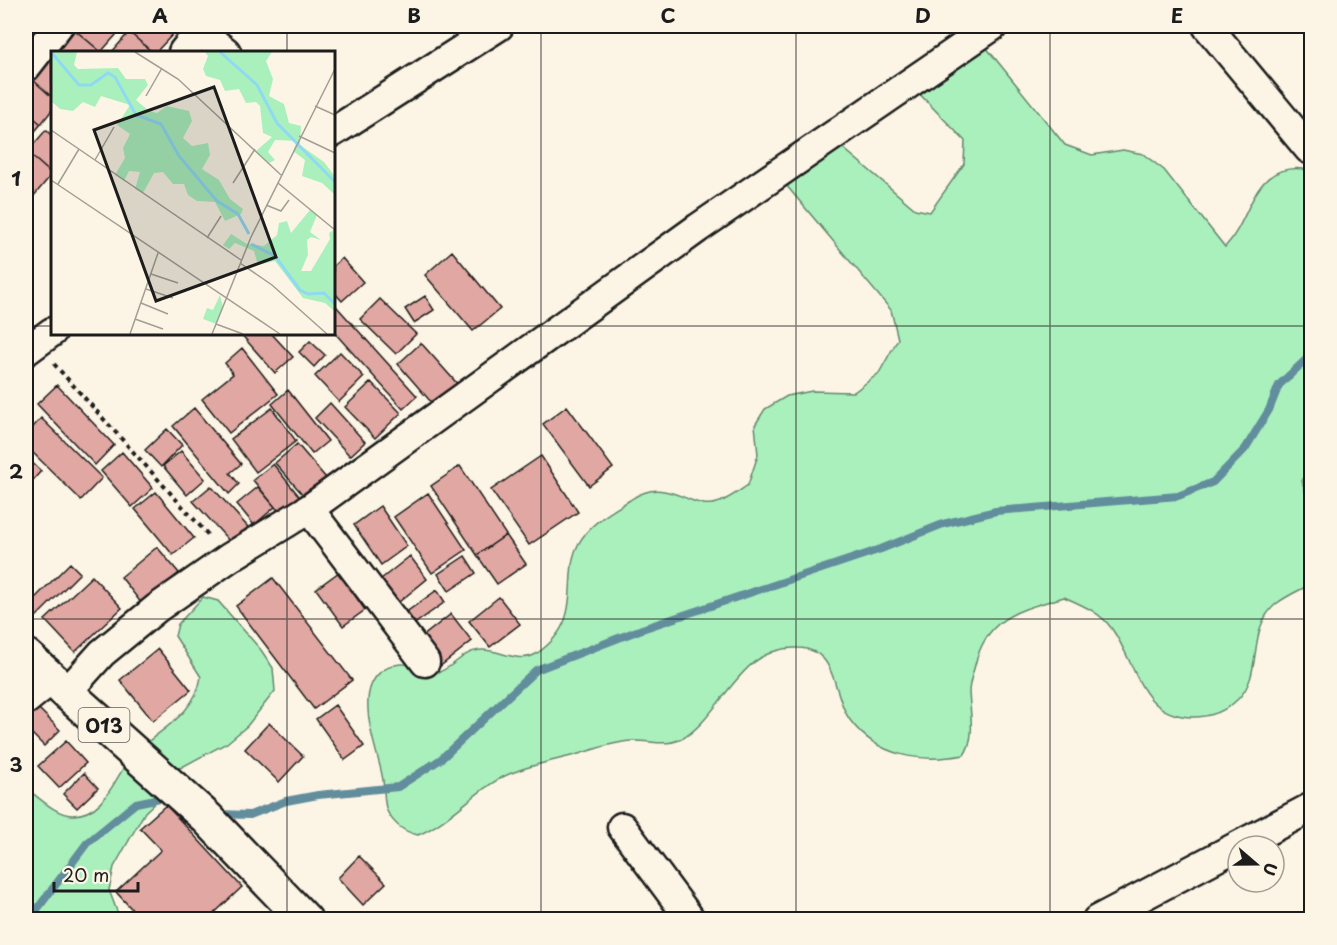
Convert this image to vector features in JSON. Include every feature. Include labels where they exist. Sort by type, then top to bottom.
[{"type":"main road","name":"013","points":[[26,656],[207,818],[305,920]]},
{"type":"street","points":[[26,67],[58,26]]},
{"type":"street","points":[[334,131],[499,26]]},
{"type":"street","points":[[26,700],[59,685],[157,608],[229,558],[309,509],[698,228],[993,26]]},
{"type":"street","points":[[1207,26],[1309,150]]},
{"type":"street","points":[[192,36],[224,51]]},
{"type":"street","points":[[309,509],[425,662]]},
{"type":"street","points":[[1096,920],[1311,807]]},
{"type":"street","points":[[622,827],[691,920]]},
{"type":"path","points":[[38,342],[229,558]]},
{"type":"green space","points":[[977,36],[1065,145],[1092,155],[1123,150],[1143,154],[1164,170],[1225,247],[1235,235],[1256,193],[1265,181],[1276,173],[1291,169],[1311,170],[1312,461],[1302,481],[1311,510],[1311,584],[1280,601],[1267,614],[1261,626],[1254,665],[1246,689],[1228,707],[1206,716],[1193,717],[1175,714],[1161,708],[1142,686],[1121,643],[1107,623],[1090,610],[1064,597],[1008,617],[988,635],[981,648],[970,685],[971,733],[964,755],[916,757],[901,754],[873,742],[850,720],[844,710],[833,675],[821,656],[811,650],[798,648],[778,650],[762,657],[748,668],[712,711],[685,737],[665,743],[632,741],[617,743],[531,766],[491,784],[443,820],[418,835],[400,827],[387,811],[383,779],[368,713],[368,697],[372,683],[380,672],[400,664],[439,672],[465,655],[483,650],[523,658],[536,654],[553,639],[563,624],[568,609],[572,562],[586,533],[595,524],[630,500],[656,490],[667,491],[698,503],[717,503],[725,500],[748,485],[758,455],[755,425],[765,409],[787,396],[812,391],[854,392],[879,373],[898,339],[891,310],[781,179],[830,137],[915,209],[930,212],[964,164],[965,141],[909,83]]},
{"type":"green space","points":[[203,597],[218,601],[261,650],[273,668],[275,691],[247,726],[227,743],[163,777],[160,798],[145,812],[114,867],[109,890],[120,919],[26,919],[26,788],[48,805],[73,815],[85,813],[103,800],[136,752],[175,720],[192,702],[201,677],[175,636],[178,624]]},
{"type":"building","points":[[80,26],[124,26],[102,51],[75,30]]},
{"type":"building","points":[[135,26],[163,26],[173,34],[157,51],[151,51],[129,32]]},
{"type":"building","points":[[75,30],[100,51],[58,51]]},
{"type":"building","points":[[129,32],[151,51],[113,51]]},
{"type":"building","points":[[51,59],[51,96],[33,80]]},
{"type":"building","points":[[33,80],[51,96],[51,111],[41,124],[26,111],[26,89]]},
{"type":"building","points":[[26,111],[41,124],[26,142]]},
{"type":"building","points":[[46,130],[51,135],[51,173],[27,152]]},
{"type":"building","points":[[27,152],[51,175],[33,197],[26,191]]},
{"type":"building","points":[[452,251],[500,309],[473,331],[425,275]]},
{"type":"building","points":[[342,258],[363,282],[342,301],[334,292],[334,265]]},
{"type":"building","points":[[425,296],[434,310],[414,323],[405,309]]},
{"type":"building","points":[[380,299],[416,334],[396,354],[360,319]]},
{"type":"building","points":[[336,306],[417,396],[403,409],[334,332],[334,308]]},
{"type":"building","points":[[241,334],[272,334],[293,357],[275,373]]},
{"type":"building","points":[[310,341],[325,355],[314,367],[299,352]]},
{"type":"building","points":[[421,343],[462,389],[438,410],[398,364]]},
{"type":"building","points":[[242,348],[278,394],[229,433],[202,399],[233,374],[225,363]]},
{"type":"building","points":[[340,352],[364,377],[339,402],[315,376]]},
{"type":"building","points":[[371,382],[401,413],[375,438],[345,407]]},
{"type":"building","points":[[57,385],[114,445],[95,465],[37,404]]},
{"type":"building","points":[[288,390],[328,441],[312,454],[272,404]]},
{"type":"building","points":[[330,403],[365,442],[350,456],[315,418]]},
{"type":"building","points":[[567,406],[613,468],[589,486],[543,424]]},
{"type":"building","points":[[194,408],[241,464],[230,473],[239,484],[229,494],[173,426]]},
{"type":"building","points":[[272,408],[296,441],[256,472],[231,439]]},
{"type":"building","points":[[41,418],[102,478],[81,500],[26,446],[26,435]]},
{"type":"building","points":[[167,429],[182,445],[161,467],[145,450]]},
{"type":"building","points":[[297,444],[326,478],[305,497],[275,463]]},
{"type":"building","points":[[181,451],[205,479],[187,495],[163,466]]},
{"type":"building","points":[[122,452],[153,488],[132,507],[101,471]]},
{"type":"building","points":[[541,456],[578,512],[529,545],[491,490]]},
{"type":"building","points":[[26,457],[41,471],[26,488]]},
{"type":"building","points":[[273,464],[299,496],[280,513],[253,480]]},
{"type":"building","points":[[460,466],[506,535],[477,555],[431,486]]},
{"type":"building","points":[[211,486],[248,527],[231,543],[193,501]]},
{"type":"building","points":[[258,487],[275,507],[254,525],[237,504]]},
{"type":"building","points":[[156,492],[194,538],[173,555],[135,509]]},
{"type":"building","points":[[428,493],[466,550],[432,573],[394,517]]},
{"type":"building","points":[[380,506],[407,546],[381,565],[354,525]]},
{"type":"building","points":[[506,535],[526,564],[497,584],[477,555]]},
{"type":"building","points":[[157,547],[179,573],[142,604],[121,577]]},
{"type":"building","points":[[410,556],[427,579],[394,606],[376,583]]},
{"type":"building","points":[[465,556],[476,573],[449,591],[438,574]]},
{"type":"building","points":[[70,563],[80,573],[33,620],[26,612],[26,607]]},
{"type":"building","points":[[339,572],[365,610],[343,626],[316,589]]},
{"type":"building","points":[[92,576],[122,608],[75,652],[45,620]]},
{"type":"building","points":[[273,578],[352,680],[314,709],[236,606]]},
{"type":"building","points":[[437,590],[445,602],[413,625],[405,613]]},
{"type":"building","points":[[499,597],[520,624],[490,647],[469,621]]},
{"type":"building","points":[[451,614],[472,641],[438,668],[417,641]]},
{"type":"building","points":[[158,649],[191,690],[153,721],[120,680]]},
{"type":"building","points":[[30,700],[60,730],[44,746],[26,728],[26,704]]},
{"type":"building","points":[[335,705],[364,746],[345,760],[316,719]]},
{"type":"building","points":[[269,723],[303,756],[279,782],[245,749]]},
{"type":"building","points":[[66,741],[86,763],[59,788],[38,766]]},
{"type":"building","points":[[84,773],[98,788],[77,808],[63,794]]},
{"type":"building","points":[[166,805],[242,887],[207,920],[142,920],[116,892],[161,850],[140,828]]},
{"type":"building","points":[[359,856],[386,883],[363,905],[338,878]]},
{"type":"waterway","points":[[217,814],[250,815],[286,801],[318,795],[398,787],[441,759],[536,670],[642,629],[881,549],[943,524],[996,511],[1178,496],[1213,482],[1245,449],[1269,410],[1279,385],[1312,354]]},
{"type":"waterway","points":[[29,920],[87,843],[136,803],[160,798],[170,800]]}]
